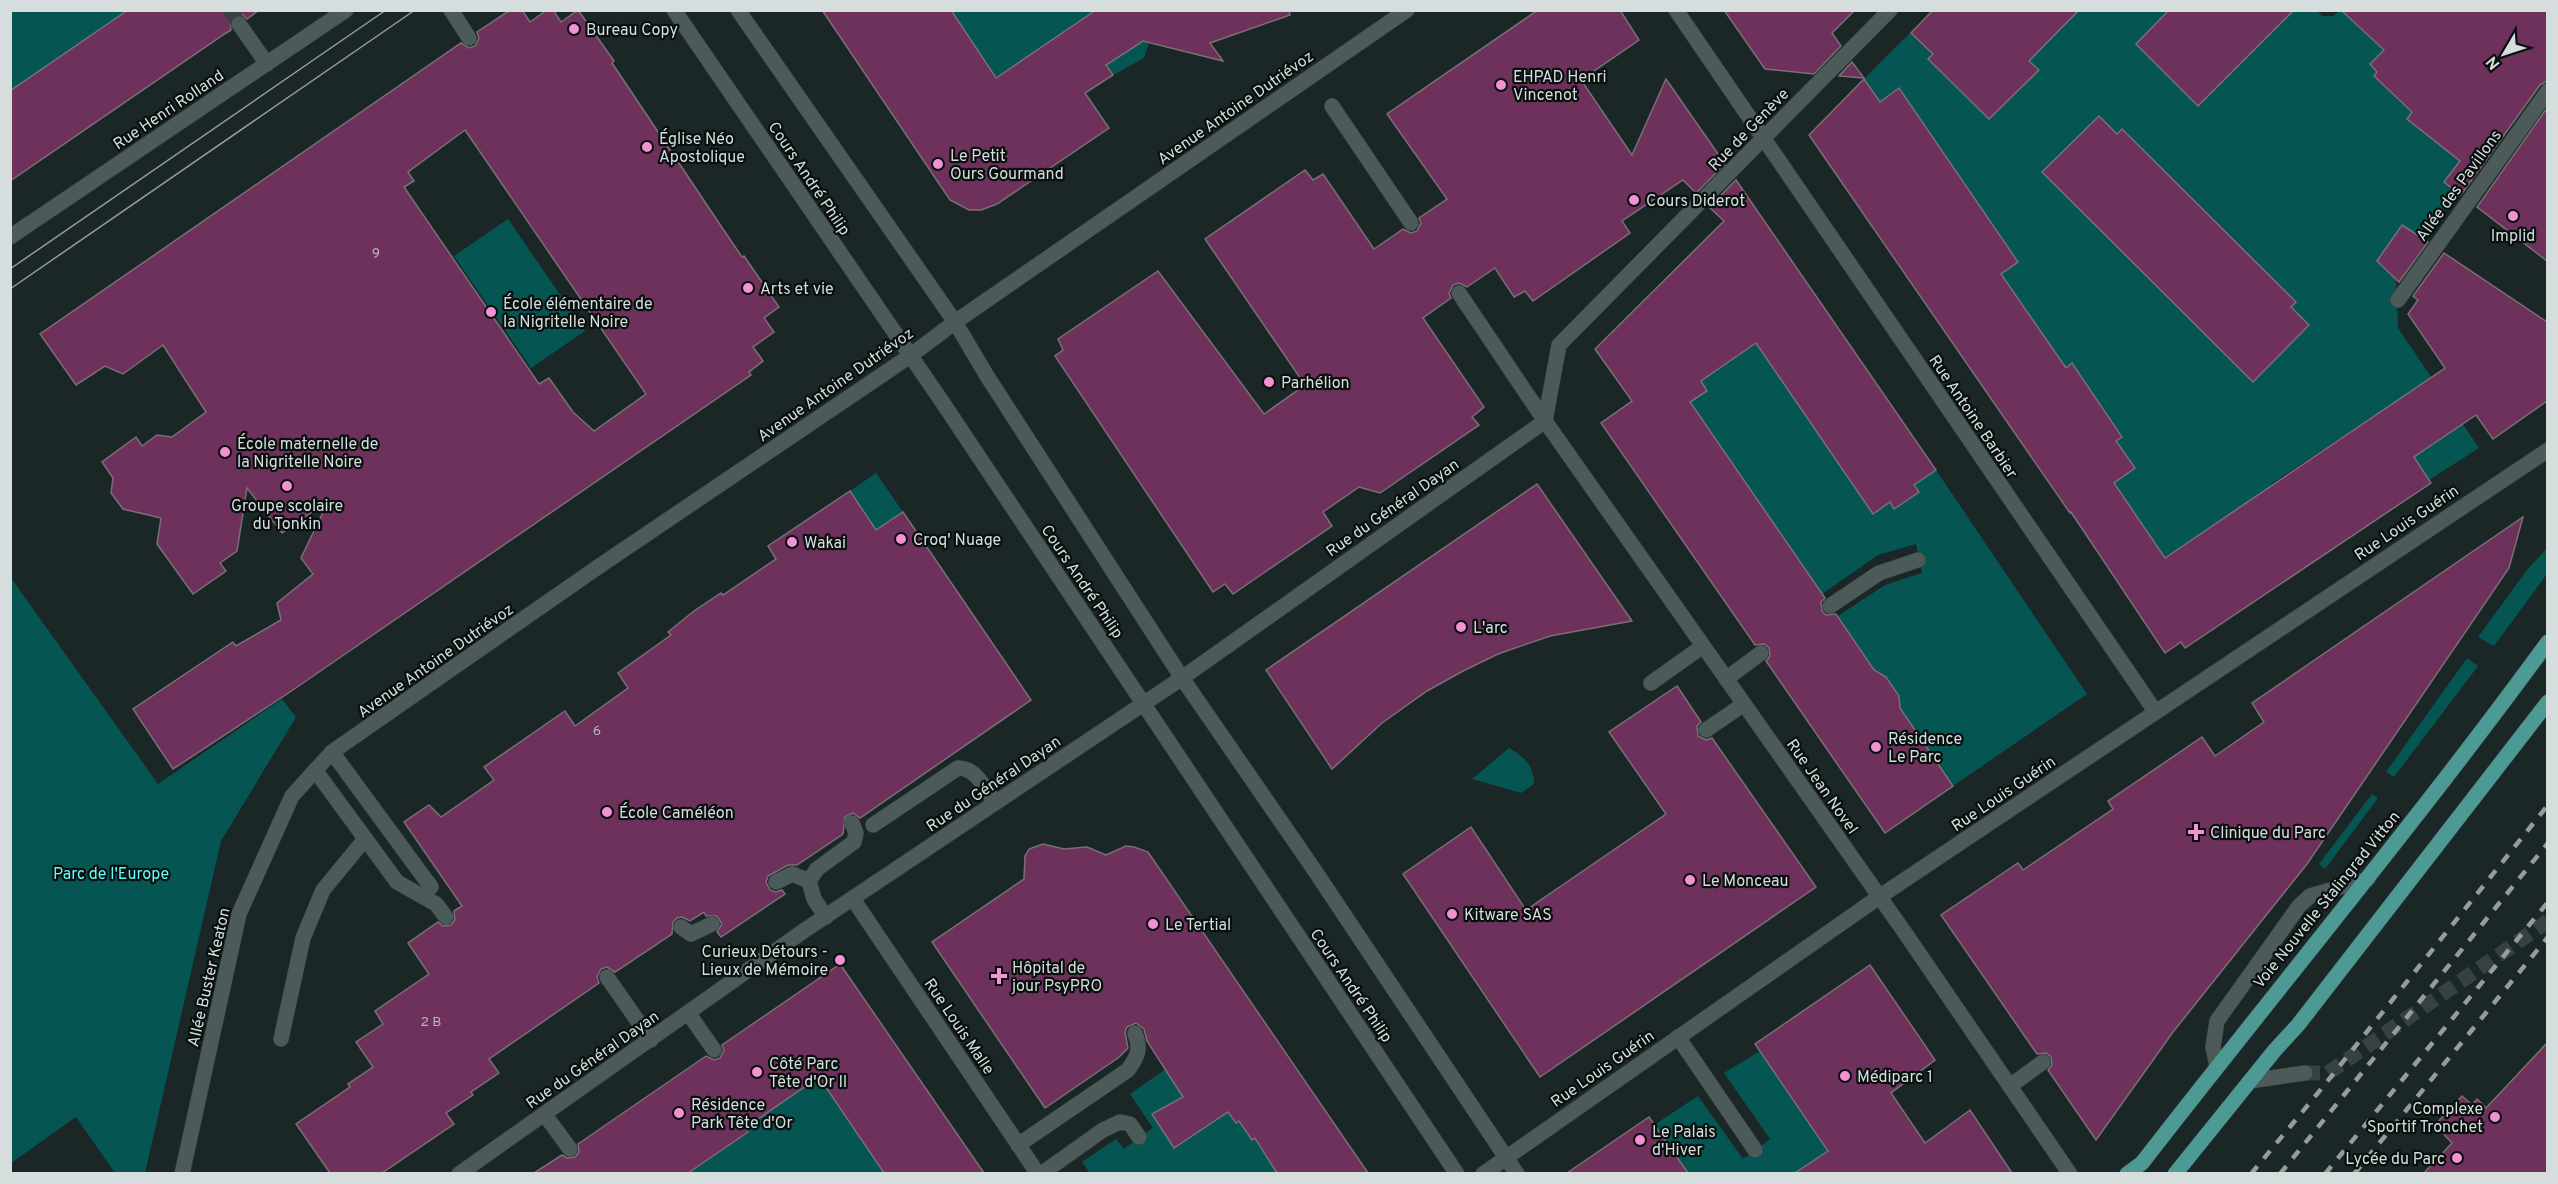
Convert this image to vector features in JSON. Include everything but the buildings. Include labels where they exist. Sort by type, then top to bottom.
[{"type":"main road","name":"Voie Nouvelle Stalingrad Vitton","points":[[2127,1173],[2142,1163],[2367,879],[2547,642]]},
{"type":"main road","points":[[2175,1173],[2298,1025],[2547,702]]},
{"type":"street","name":"Rue Henri Rolland","points":[[10,237],[346,10]]},
{"type":"street","points":[[450,10],[469,38]]},
{"type":"street","name":"Cours André Philip","points":[[674,10],[910,356],[1457,1173]]},
{"type":"street","name":"Cours André Philip","points":[[738,10],[955,322],[993,386],[1182,678],[1314,868],[1517,1173]]},
{"type":"street","name":"Avenue Antoine Dutriévoz","points":[[292,796],[332,752],[606,562],[910,356],[955,322],[1407,10]]},
{"type":"street","name":"Rue Antoine Barbier","points":[[1676,10],[2155,711]]},
{"type":"street","name":"Rue de Genève","points":[[1545,421],[1559,345],[1890,10]]},
{"type":"street","points":[[239,24],[267,64]]},
{"type":"street","name":"Allée des Pavillons","points":[[2398,300],[2547,91]]},
{"type":"street","points":[[1332,106],[1411,224]]},
{"type":"street","name":"Rue Jean Novel","points":[[1459,293],[1545,421],[2070,1173]]},
{"type":"street","name":"Rue du Général Dayan","points":[[459,1173],[826,917],[1182,678],[1545,421]]},
{"type":"street","name":"Rue Louis Guérin","points":[[1483,1173],[1879,897],[2547,450]]},
{"type":"street","points":[[1830,606],[1880,573],[1918,560]]},
{"type":"street","points":[[1651,683],[1702,646]]},
{"type":"street","points":[[1726,679],[1761,653]]},
{"type":"street","points":[[1707,730],[1744,704]]},
{"type":"street","points":[[332,752],[431,887]]},
{"type":"street","points":[[873,825],[958,768],[973,772],[995,803]]},
{"type":"street","points":[[315,770],[397,882],[436,904],[446,917]]},
{"type":"street","name":"Allée Buster Keaton","points":[[182,1173],[239,914],[292,796]]},
{"type":"street","points":[[808,881],[817,869],[854,842],[856,833],[852,824]]},
{"type":"street","points":[[281,1039],[303,938],[323,890],[365,839]]},
{"type":"street","points":[[776,882],[792,874],[808,881],[814,899],[826,917]]},
{"type":"street","points":[[2217,1066],[2213,1047],[2217,1021],[2299,906],[2310,896],[2367,879]]},
{"type":"street","name":"Rue Louis Malle","points":[[853,899],[1039,1173]]},
{"type":"street","points":[[681,927],[691,934],[712,924]]},
{"type":"street","points":[[607,977],[651,1040]]},
{"type":"street","points":[[688,1014],[714,1050]]},
{"type":"street","points":[[1018,1145],[1128,1070],[1137,1057],[1139,1045],[1135,1033]]},
{"type":"street","points":[[1678,1037],[1755,1150]]},
{"type":"street","points":[[2010,1086],[2043,1062]]},
{"type":"street","points":[[2250,1081],[2305,1073]]},
{"type":"street","points":[[545,1115],[570,1149]]},
{"type":"street","points":[[1039,1173],[1103,1130],[1120,1122],[1130,1124],[1139,1137]]},
{"type":"green space","points":[[2316,10],[2322,16],[2333,16],[2339,11],[2349,11],[2384,50],[2370,64],[2377,72],[2374,76],[2384,86],[2388,82],[2429,92],[2407,119],[2447,151],[2462,157],[2445,182],[2457,192],[2396,279],[2398,328],[2479,448],[2429,480],[2414,457],[2405,395],[2271,484],[2313,548],[2242,506],[2165,558],[2144,527],[2100,556],[2070,513],[2135,468],[2116,441],[2122,436],[2072,364],[2066,368],[2047,340],[1982,385],[1951,340],[1994,311],[2020,302],[2001,274],[2018,262],[1927,128],[1886,98],[1880,102],[1864,79],[1911,32],[1933,54],[1928,59],[1989,119],[2038,70],[2015,46],[2050,40],[2070,20],[2060,11]]},
{"type":"green space","points":[[11,11],[128,11],[11,91]]},
{"type":"green space","points":[[951,11],[1098,11],[1126,52],[1142,42],[1149,43],[1144,58],[1113,75],[1078,23],[996,78]]},
{"type":"green space","points":[[508,219],[585,331],[531,368],[454,256]]},
{"type":"green space","points":[[1680,264],[1741,353],[1756,343],[1772,366],[1835,323],[1862,364],[1800,408],[1873,513],[1890,502],[1894,508],[1919,491],[1914,485],[1936,470],[2087,694],[1953,786],[1900,709],[1898,696],[1886,677],[1874,670],[1838,616],[1885,585],[1922,573],[1916,544],[1878,555],[1822,594],[1696,410],[1682,408],[1707,391],[1684,356],[1705,342],[1663,281]]},
{"type":"green space","points":[[876,473],[903,512],[876,530],[850,491]]},
{"type":"green space","points":[[2547,548],[2547,574],[2494,646],[2478,637],[2527,570]]},
{"type":"green space","name":"Parc de l'Europe","points":[[11,578],[158,784],[282,699],[296,717],[221,841],[145,1173],[115,1173],[76,1117],[11,1163]]},
{"type":"green space","points":[[2467,658],[2478,666],[2394,777],[2386,772]]},
{"type":"green space","points":[[1509,748],[1520,755],[1530,766],[1534,784],[1521,793],[1472,779]]},
{"type":"green space","points":[[2372,794],[2378,798],[2325,869],[2319,864]]},
{"type":"green space","points":[[1760,1051],[1828,1151],[1811,1163],[1826,1173],[1688,1173],[1654,1125],[1698,1096],[1743,1159],[1770,1139],[1724,1073]]},
{"type":"green space","points":[[1180,1059],[1223,1106],[1235,1123],[1239,1121],[1260,1134],[1277,1174],[1090,1173],[1082,1162],[1116,1139],[1124,1149],[1153,1128],[1130,1094]]},
{"type":"green space","points":[[818,1077],[884,1173],[688,1174],[748,1133],[745,1128]]},
{"type":"tunnel","points":[[230,10],[239,24]]},
{"type":"tunnel","points":[[2305,1073],[2328,1073],[2548,921]]},
{"type":"tram line","points":[[10,269],[386,10]]},
{"type":"tram line","points":[[10,289],[415,10]]},
{"type":"railway","points":[[2251,1174],[2548,805]]},
{"type":"railway","points":[[2280,1174],[2548,843]]},
{"type":"railway","points":[[2325,1174],[2548,902]]},
{"type":"railway","points":[[2354,1174],[2548,937]]},
{"type":"place","name":"Bureau Copy","points":[[574,29]]},
{"type":"place","name":"EHPAD Henri Vincenot","points":[[1501,85]]},
{"type":"place","name":"Église Néo Apostolique","points":[[647,147]]},
{"type":"place","name":"Le Petit Ours Gourmand","points":[[938,164]]},
{"type":"place","name":"Cours Diderot","points":[[1634,200]]},
{"type":"place","name":"Implid","points":[[2513,216]]},
{"type":"place","name":"Arts et vie","points":[[748,288]]},
{"type":"place","name":"École élémentaire de la Nigritelle Noire","points":[[491,312]]},
{"type":"place","name":"Parhélion","points":[[1269,382]]},
{"type":"place","name":"École maternelle de la Nigritelle Noire","points":[[225,452]]},
{"type":"place","name":"Groupe scolaire du Tonkin","points":[[287,486]]},
{"type":"place","name":"Croq' Nuage","points":[[901,539]]},
{"type":"place","name":"Wakai","points":[[792,542]]},
{"type":"place","name":"L'arc","points":[[1461,627]]},
{"type":"place","name":"Résidence Le Parc","points":[[1876,747]]},
{"type":"place","name":"École Caméléon","points":[[607,812]]},
{"type":"place","name":"Clinique du Parc","points":[[2196,832]]},
{"type":"place","name":"Le Monceau","points":[[1690,880]]},
{"type":"place","name":"Kitware SAS","points":[[1452,914]]},
{"type":"place","name":"Le Tertial","points":[[1153,924]]},
{"type":"place","name":"Curieux Détours - Lieux de Mémoire","points":[[840,960]]},
{"type":"place","name":"Hôpital de jour PsyPRO","points":[[999,976]]},
{"type":"place","name":"Côté Parc Tête d'Or II","points":[[757,1072]]},
{"type":"place","name":"Médiparc 1","points":[[1845,1076]]},
{"type":"place","name":"Résidence Park Tête d'Or","points":[[679,1113]]},
{"type":"place","name":"Complexe Sportif Tronchet","points":[[2495,1117]]},
{"type":"place","name":"Le Palais d'Hiver","points":[[1640,1140]]},
{"type":"place","name":"Lycée du Parc","points":[[2457,1158]]}]
